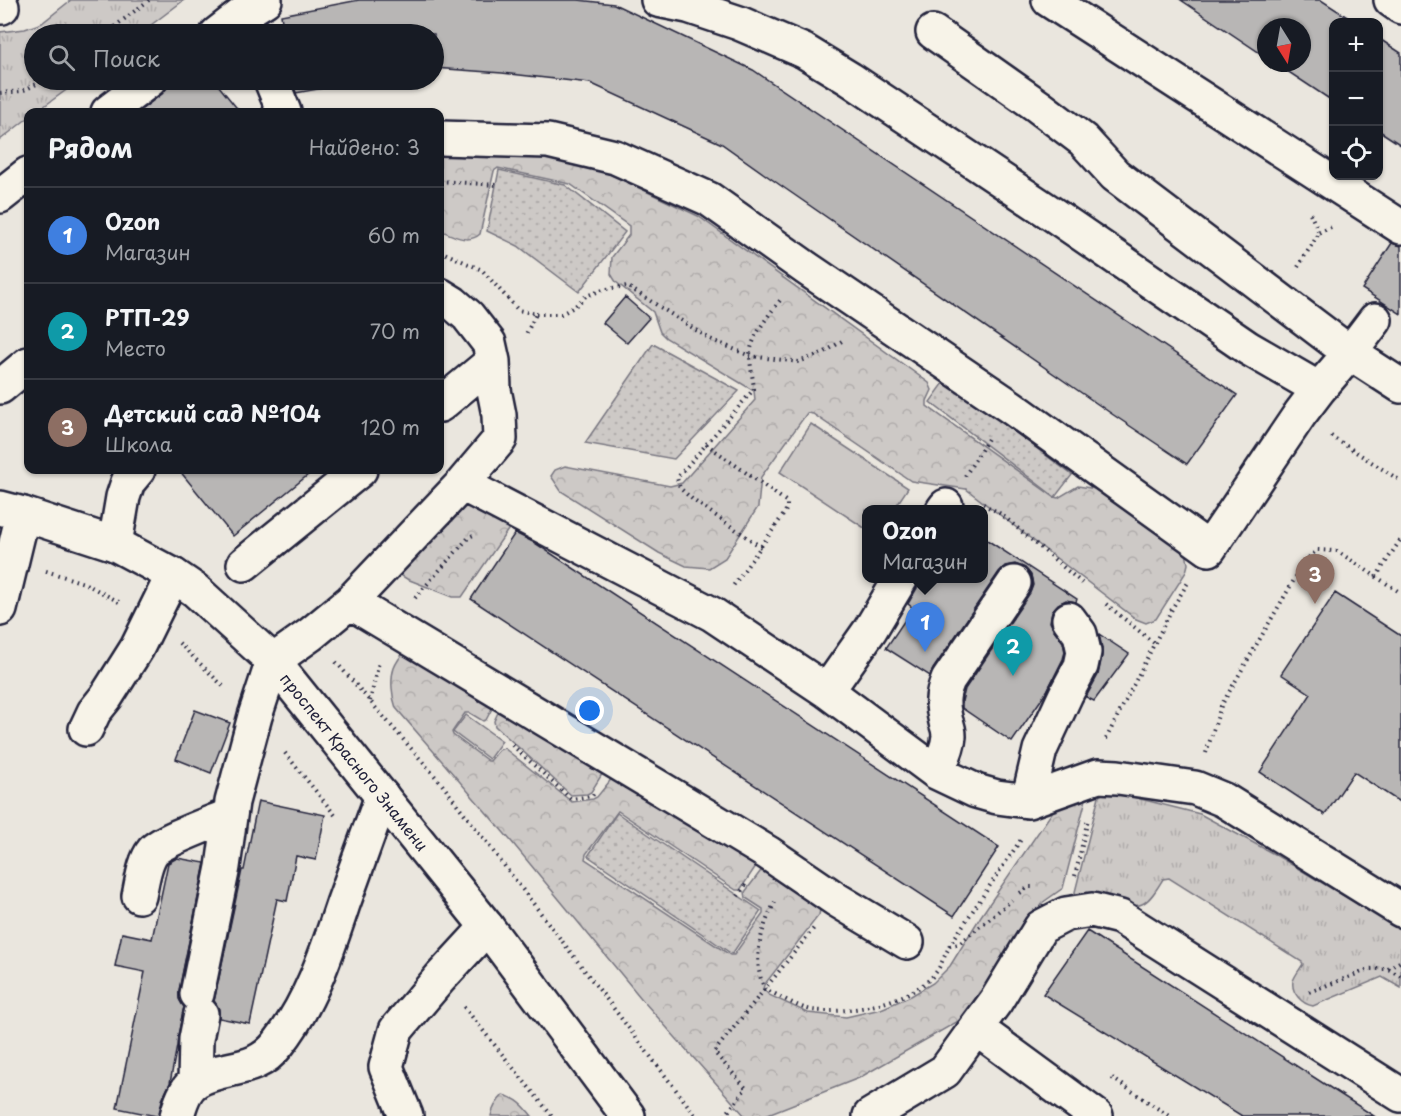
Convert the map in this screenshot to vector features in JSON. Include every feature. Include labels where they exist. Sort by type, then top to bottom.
[{"type":"main road","points":[[658,0],[688,6],[739,23],[804,51],[1054,215],[1248,348],[1318,389]]},
{"type":"main road","points":[[1049,0],[1401,226]]},
{"type":"main road","points":[[1391,0],[1401,7]]},
{"type":"main road","points":[[238,24],[254,16]]},
{"type":"main road","points":[[933,32],[1083,140],[1115,175],[1350,353],[1401,386]]},
{"type":"main road","points":[[113,108],[137,90]]},
{"type":"main road","points":[[275,90],[282,108]]},
{"type":"main road","points":[[444,138],[548,141],[615,157],[709,199],[806,268],[1011,407],[1209,549],[1318,389],[1375,320]]},
{"type":"main road","points":[[0,196],[24,177]]},
{"type":"main road","points":[[195,1082],[199,1004],[230,815],[255,716],[273,661],[350,602],[462,484],[500,439],[493,361],[489,343],[468,316],[444,297]]},
{"type":"main road","points":[[444,402],[493,361]]},
{"type":"main road","points":[[0,387],[24,367]]},
{"type":"main road","points":[[115,544],[123,497],[128,482],[135,474]]},
{"type":"main road","points":[[244,564],[355,474]]},
{"type":"main road","points":[[462,484],[712,614],[827,691],[936,772],[976,791],[996,797],[1040,797],[1098,776],[1196,788],[1224,800],[1401,910]]},
{"type":"main road","points":[[0,609],[12,562],[12,511]]},
{"type":"main road","name":"проспект Красного Знамени","points":[[12,511],[115,544],[173,575],[195,590],[273,661],[487,927],[628,1116]]},
{"type":"main road","points":[[86,729],[94,712],[137,648],[173,575]]},
{"type":"main road","points":[[827,691],[870,630],[899,583]]},
{"type":"main road","points":[[936,772],[945,755],[949,734],[942,700],[948,680],[1014,583]]},
{"type":"main road","points":[[350,602],[768,853],[837,900],[906,942]]},
{"type":"main road","points":[[1040,797],[1040,750],[1081,666],[1084,652],[1080,633],[1069,619]]},
{"type":"main road","points":[[177,1116],[180,1102],[195,1082],[217,1072],[246,1067],[262,1059],[276,1047],[289,1029],[319,973],[382,796]]},
{"type":"main road","points":[[139,896],[144,870],[153,851],[165,842],[230,815]]},
{"type":"main road","points":[[870,1116],[909,1106],[945,1071],[996,1001],[1041,927],[1066,914],[1092,910],[1120,916],[1401,1095]]},
{"type":"main road","points":[[406,1116],[386,1066],[396,1030],[487,927]]},
{"type":"main road","points":[[976,1028],[1096,1116]]},
{"type":"path","points":[[118,24],[149,0]]},
{"type":"path","points":[[0,93],[24,90]]},
{"type":"path","points":[[1278,297],[1319,233],[1298,183],[1307,166]]},
{"type":"path","points":[[444,181],[496,185]]},
{"type":"path","points":[[444,253],[448,255]]},
{"type":"path","points":[[536,314],[561,314],[586,296],[606,289],[627,286],[710,339],[750,356],[799,362],[825,352],[852,334]]},
{"type":"path","points":[[761,547],[693,500],[680,488],[677,478],[754,389],[750,356],[752,344],[770,314]]},
{"type":"path","points":[[948,502],[998,422],[1011,407]]},
{"type":"path","points":[[706,444],[787,502],[784,514],[748,565]]},
{"type":"path","points":[[1345,444],[1401,481]]},
{"type":"path","points":[[988,511],[1001,514],[1087,588]]},
{"type":"path","points":[[397,630],[413,600],[469,537],[478,533]]},
{"type":"path","points":[[1376,577],[1401,539]]},
{"type":"path","points":[[1196,788],[1221,706],[1305,561],[1317,550],[1337,551],[1401,593]]},
{"type":"path","points":[[12,562],[84,582],[150,620],[169,634],[255,716],[363,847]]},
{"type":"path","points":[[1105,602],[1154,643]]},
{"type":"path","points":[[1106,739],[1173,607]]},
{"type":"path","points":[[311,634],[441,783],[696,1116]]},
{"type":"path","points":[[793,870],[768,915],[758,951],[759,975],[765,989],[810,1010],[840,1012],[879,1005],[921,986],[936,972],[1040,797]]},
{"type":"path","points":[[1066,914],[1088,818]]},
{"type":"path","points":[[906,942],[931,947],[960,944],[1029,886],[1039,888]]},
{"type":"path","points":[[725,1116],[746,1088],[714,1052],[837,900]]},
{"type":"path","points":[[1388,969],[1401,961]]},
{"type":"path","points":[[1301,995],[1370,969],[1388,969],[1401,976]]},
{"type":"path","points":[[440,978],[552,1116]]},
{"type":"green space","points":[[71,0],[184,0],[152,24],[39,24]]},
{"type":"green space","points":[[24,29],[24,90],[66,90],[42,108],[24,108],[24,121],[0,140],[0,32]]},
{"type":"green space","points":[[444,148],[492,149],[582,163],[614,176],[698,216],[929,383],[932,390],[927,406],[1054,497],[1058,498],[1078,486],[1096,489],[1186,552],[1188,564],[1186,572],[1156,619],[1146,623],[1136,619],[966,489],[911,481],[813,414],[807,413],[761,477],[758,507],[725,558],[709,568],[686,566],[659,553],[561,491],[551,476],[555,470],[565,466],[670,486],[682,483],[755,400],[754,391],[666,338],[660,332],[653,312],[616,282],[611,274],[612,257],[629,235],[629,226],[570,184],[498,168],[494,171],[480,234],[470,239],[444,232]]},
{"type":"green space","points":[[499,170],[565,185],[625,232],[579,292],[518,246],[487,231]]},
{"type":"green space","points":[[653,344],[739,391],[674,459],[585,443]]},
{"type":"green space","points":[[946,380],[1072,475],[1055,497],[930,402]]},
{"type":"green space","points":[[811,424],[908,488],[897,505],[862,505],[862,526],[780,472]]},
{"type":"green space","points":[[460,501],[510,527],[462,597],[453,597],[402,576],[400,565]]},
{"type":"green space","points":[[408,647],[497,699],[486,720],[483,721],[470,713],[465,713],[452,732],[488,761],[504,748],[572,802],[597,797],[613,777],[756,862],[756,866],[740,890],[736,890],[618,811],[586,854],[585,859],[730,955],[734,955],[763,914],[763,909],[746,898],[745,892],[763,868],[817,903],[820,910],[819,915],[763,989],[769,995],[808,1013],[846,1017],[881,1009],[933,983],[950,966],[981,916],[1055,808],[1083,797],[1086,799],[1063,888],[1042,903],[962,1019],[859,1078],[763,1116],[745,1116],[645,1003],[511,841],[396,708],[393,699],[392,677],[397,662]]},
{"type":"green space","points":[[502,704],[604,771],[591,792],[571,795],[495,726],[494,721]]},
{"type":"green space","points":[[466,715],[502,741],[489,759],[453,732]]},
{"type":"green space","points":[[1104,793],[1117,793],[1200,814],[1274,854],[1401,930],[1401,988],[1382,977],[1313,1006],[1309,1005],[1298,997],[1293,985],[1302,962],[1169,878],[1163,879],[1148,900],[1136,906],[1076,897],[1075,892],[1099,796]]},
{"type":"green space","points":[[617,813],[761,911],[732,954],[588,856]]},
{"type":"green space","points":[[503,1095],[520,1103],[532,1116],[491,1116]]},
{"type":"building","points":[[359,0],[578,0],[614,4],[753,70],[1237,395],[1187,464],[722,144],[590,83],[444,69],[444,24],[282,24],[281,15]]},
{"type":"building","points":[[1181,0],[1321,0],[1349,18],[1329,18],[1329,99],[1289,72],[1311,72],[1311,18],[1257,18],[1257,51]]},
{"type":"building","points":[[1383,41],[1401,53],[1401,145],[1383,133]]},
{"type":"building","points":[[165,90],[222,90],[237,108],[143,108]]},
{"type":"building","points":[[295,90],[313,90],[296,93]]},
{"type":"building","points":[[1392,243],[1401,246],[1401,314],[1362,289]]},
{"type":"building","points":[[625,297],[649,318],[627,343],[603,323]]},
{"type":"building","points":[[182,474],[309,474],[233,536]]},
{"type":"building","points":[[515,533],[535,543],[999,847],[954,916],[471,599]]},
{"type":"building","points":[[988,541],[1077,599],[1076,602],[1066,600],[1052,611],[1050,622],[1063,642],[1065,652],[1063,659],[1047,691],[1012,742],[962,708],[962,701],[965,689],[1030,593],[1033,585],[1031,575],[1025,568],[1015,564],[1005,566],[999,572],[930,676],[886,648],[913,608],[908,604],[919,583],[988,583]]},
{"type":"building","points":[[1335,593],[1401,636],[1401,803],[1354,772],[1325,815],[1260,772],[1311,694],[1281,674]]},
{"type":"building","points":[[1099,634],[1129,654],[1094,701],[1086,697],[1098,675],[1102,656]]},
{"type":"building","points":[[195,710],[230,723],[211,773],[176,759]]},
{"type":"building","points":[[258,801],[325,815],[316,860],[296,856],[287,901],[277,899],[250,1024],[219,1018],[219,1009],[214,1001]]},
{"type":"building","points":[[177,858],[205,863],[179,990],[179,999],[184,1007],[170,1083],[162,1100],[159,1116],[156,1116],[117,1108],[145,972],[115,966],[122,933],[152,939],[168,863]]},
{"type":"building","points":[[1087,931],[1374,1116],[1242,1116],[1043,994]]},
{"type":"place","name":"Детский сад №104","points":[[1315,604]]},
{"type":"place","name":"Ozon","points":[[925,652]]},
{"type":"place","name":"РТП-29","points":[[1013,676]]}]
